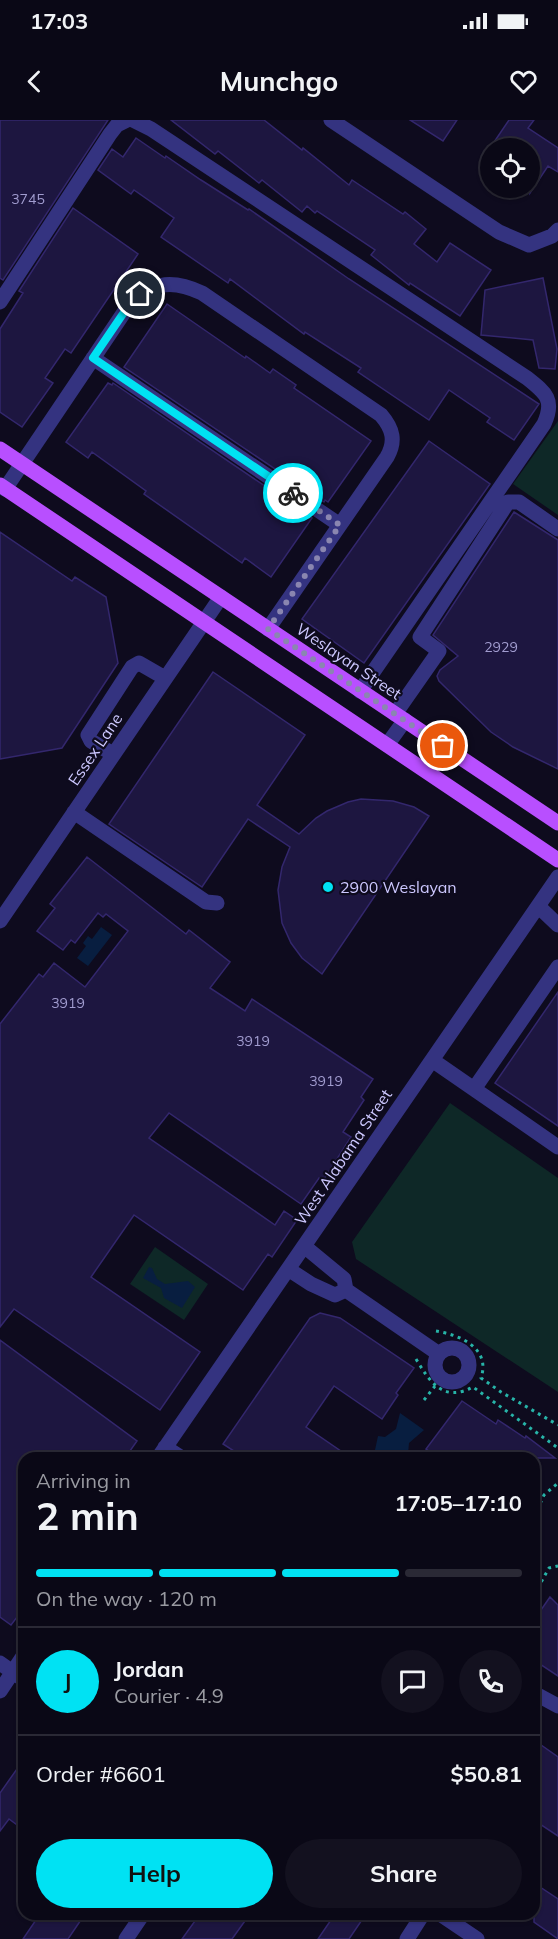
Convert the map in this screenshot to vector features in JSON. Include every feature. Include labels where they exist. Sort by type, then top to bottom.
[{"type":"main road","name":"Weslayan Street","points":[[0,448],[558,824]]},
{"type":"main road","points":[[3,487],[558,860]]},
{"type":"street","points":[[0,302],[117,125],[127,120]]},
{"type":"street","points":[[133,120],[527,378],[547,396],[550,406],[544,424],[360,691]]},
{"type":"street","points":[[331,120],[499,232],[530,244],[552,236],[558,230]]},
{"type":"street","points":[[3,487],[22,464],[131,302],[150,288],[172,284],[186,285],[202,293],[381,415],[393,433],[392,449],[268,629]]},
{"type":"street","points":[[93,358],[340,525]]},
{"type":"street","points":[[387,745],[400,717],[439,651],[420,637],[508,502],[519,502],[558,529]]},
{"type":"street","name":"Essex Lane","points":[[0,921],[221,597]]},
{"type":"street","points":[[113,754],[91,741],[88,735],[132,667],[139,663],[165,678]]},
{"type":"street","points":[[74,812],[206,902],[217,903]]},
{"type":"street","name":"West Alabama Street","points":[[163,1452],[558,877]]},
{"type":"street","points":[[538,906],[558,925]]},
{"type":"street","points":[[474,1089],[558,967]]},
{"type":"street","points":[[432,1060],[558,1147]]},
{"type":"street","points":[[304,1246],[344,1279],[346,1290],[439,1354]]},
{"type":"street","points":[[288,1269],[311,1284],[335,1295],[346,1290]]},
{"type":"street","points":[[0,1691],[12,1672]]},
{"type":"street","points":[[540,1696],[558,1706]]},
{"type":"street","points":[[126,1939],[139,1920]]},
{"type":"street","points":[[407,1939],[419,1920]]},
{"type":"street","points":[[449,1920],[477,1939]]},
{"type":"path","points":[[424,1400],[435,1386]]},
{"type":"path","points":[[540,1504],[544,1495],[558,1483]]},
{"type":"path","points":[[540,1584],[549,1568],[558,1566]]},
{"type":"green space","points":[[558,421],[558,515],[513,484]]},
{"type":"green space","points":[[450,1103],[558,1178],[558,1392],[356,1259],[352,1242]]},
{"type":"green space","points":[[155,1247],[208,1284],[184,1320],[130,1284]]},
{"type":"water","points":[[101,927],[112,935],[88,966],[77,958],[86,946],[83,943],[88,936],[92,939]]},
{"type":"water","points":[[149,1267],[152,1268],[157,1279],[165,1284],[188,1281],[195,1287],[182,1308],[164,1298],[161,1288],[143,1278]]},
{"type":"water","points":[[400,1413],[424,1430],[409,1443],[408,1452],[377,1452],[375,1450],[378,1436],[385,1437],[396,1429]]},
{"type":"building","points":[[0,120],[108,120],[3,280],[0,278]]},
{"type":"building","points":[[171,120],[264,120],[349,185],[352,180],[403,214],[405,212],[426,229],[414,244],[437,262],[450,243],[491,270],[460,316],[410,283],[409,285],[371,255],[375,250],[317,211],[315,213],[307,206],[302,212],[262,180],[259,183],[218,151],[215,154]]},
{"type":"building","points":[[410,120],[457,120],[443,141]]},
{"type":"building","points":[[509,120],[534,120],[528,128],[558,148],[558,172],[548,166],[540,178],[540,138],[497,138]]},
{"type":"building","points":[[136,138],[249,209],[349,279],[539,404],[514,440],[487,422],[490,418],[449,390],[429,420],[358,372],[361,368],[305,332],[304,334],[230,279],[228,283],[161,237],[174,218],[134,190],[131,194],[98,170],[112,149],[123,157]]},
{"type":"building","points":[[73,208],[138,254],[71,353],[65,349],[45,378],[53,383],[22,427],[0,412],[0,329],[23,293],[19,291]]},
{"type":"building","points":[[543,278],[557,349],[555,369],[539,368],[533,340],[481,335],[485,290]]},
{"type":"building","points":[[167,304],[245,358],[246,356],[270,373],[273,369],[296,385],[294,388],[371,441],[328,502],[325,500],[324,502],[124,367]]},
{"type":"building","points":[[108,383],[112,385],[113,383],[312,518],[271,577],[245,558],[242,563],[144,494],[146,491],[92,452],[88,458],[66,442]]},
{"type":"building","points":[[429,441],[490,484],[364,663],[302,619]]},
{"type":"building","points":[[514,512],[558,540],[558,769],[513,747],[491,732],[439,681],[437,676],[440,670],[458,656],[433,635]]},
{"type":"building","points":[[0,532],[72,581],[75,577],[106,597],[118,663],[62,748],[0,759]]},
{"type":"building","points":[[213,672],[305,735],[257,805],[299,834],[327,811],[361,799],[393,801],[414,807],[429,816],[322,974],[302,958],[291,943],[282,923],[278,890],[282,867],[290,847],[248,819],[202,887],[109,824]]},
{"type":"building","points":[[87,857],[186,934],[189,930],[230,962],[210,988],[245,1011],[252,999],[373,1079],[361,1097],[364,1100],[343,1132],[351,1137],[323,1181],[319,1178],[301,1204],[169,1113],[149,1138],[275,1225],[284,1211],[297,1220],[272,1257],[268,1254],[243,1290],[134,1215],[91,1277],[200,1352],[160,1410],[14,1309],[0,1327],[0,1024],[39,974],[43,977],[54,963],[85,987],[128,931],[106,914],[103,917],[98,913],[75,943],[71,940],[63,950],[37,931],[55,908],[50,904]]},
{"type":"building","points":[[558,992],[558,1126],[495,1083]]},
{"type":"building","points":[[320,1313],[340,1318],[414,1368],[396,1393],[398,1395],[382,1419],[334,1386],[306,1427],[342,1452],[233,1452],[223,1444],[310,1318]]},
{"type":"building","points":[[0,1340],[137,1441],[129,1452],[18,1452],[18,1616],[11,1625],[0,1617]]},
{"type":"building","points":[[462,1401],[496,1424],[498,1420],[525,1438],[526,1436],[555,1458],[540,1458],[540,1452],[430,1452],[426,1449]]},
{"type":"building","points":[[550,1597],[558,1605],[558,1676],[540,1664],[540,1611]]},
{"type":"building","points":[[540,1744],[558,1757],[558,1836],[540,1824]]},
{"type":"building","points":[[18,1768],[18,1826],[9,1819],[0,1831],[0,1793]]},
{"type":"building","points":[[540,1887],[558,1899],[558,1939],[534,1920],[540,1920]]},
{"type":"building","points":[[36,1920],[81,1920],[68,1939],[23,1939]]},
{"type":"building","points":[[196,1920],[246,1920],[232,1939],[182,1939]]},
{"type":"building","points":[[331,1920],[362,1920],[349,1939],[318,1939]]},
{"type":"way so far","points":[[293,493],[340,525],[268,629],[443,746]]},
{"type":"place","name":"2900 Weslayan","points":[[328,887]]},
{"type":"route","points":[[140,294],[131,302],[93,358],[293,493]]}]
